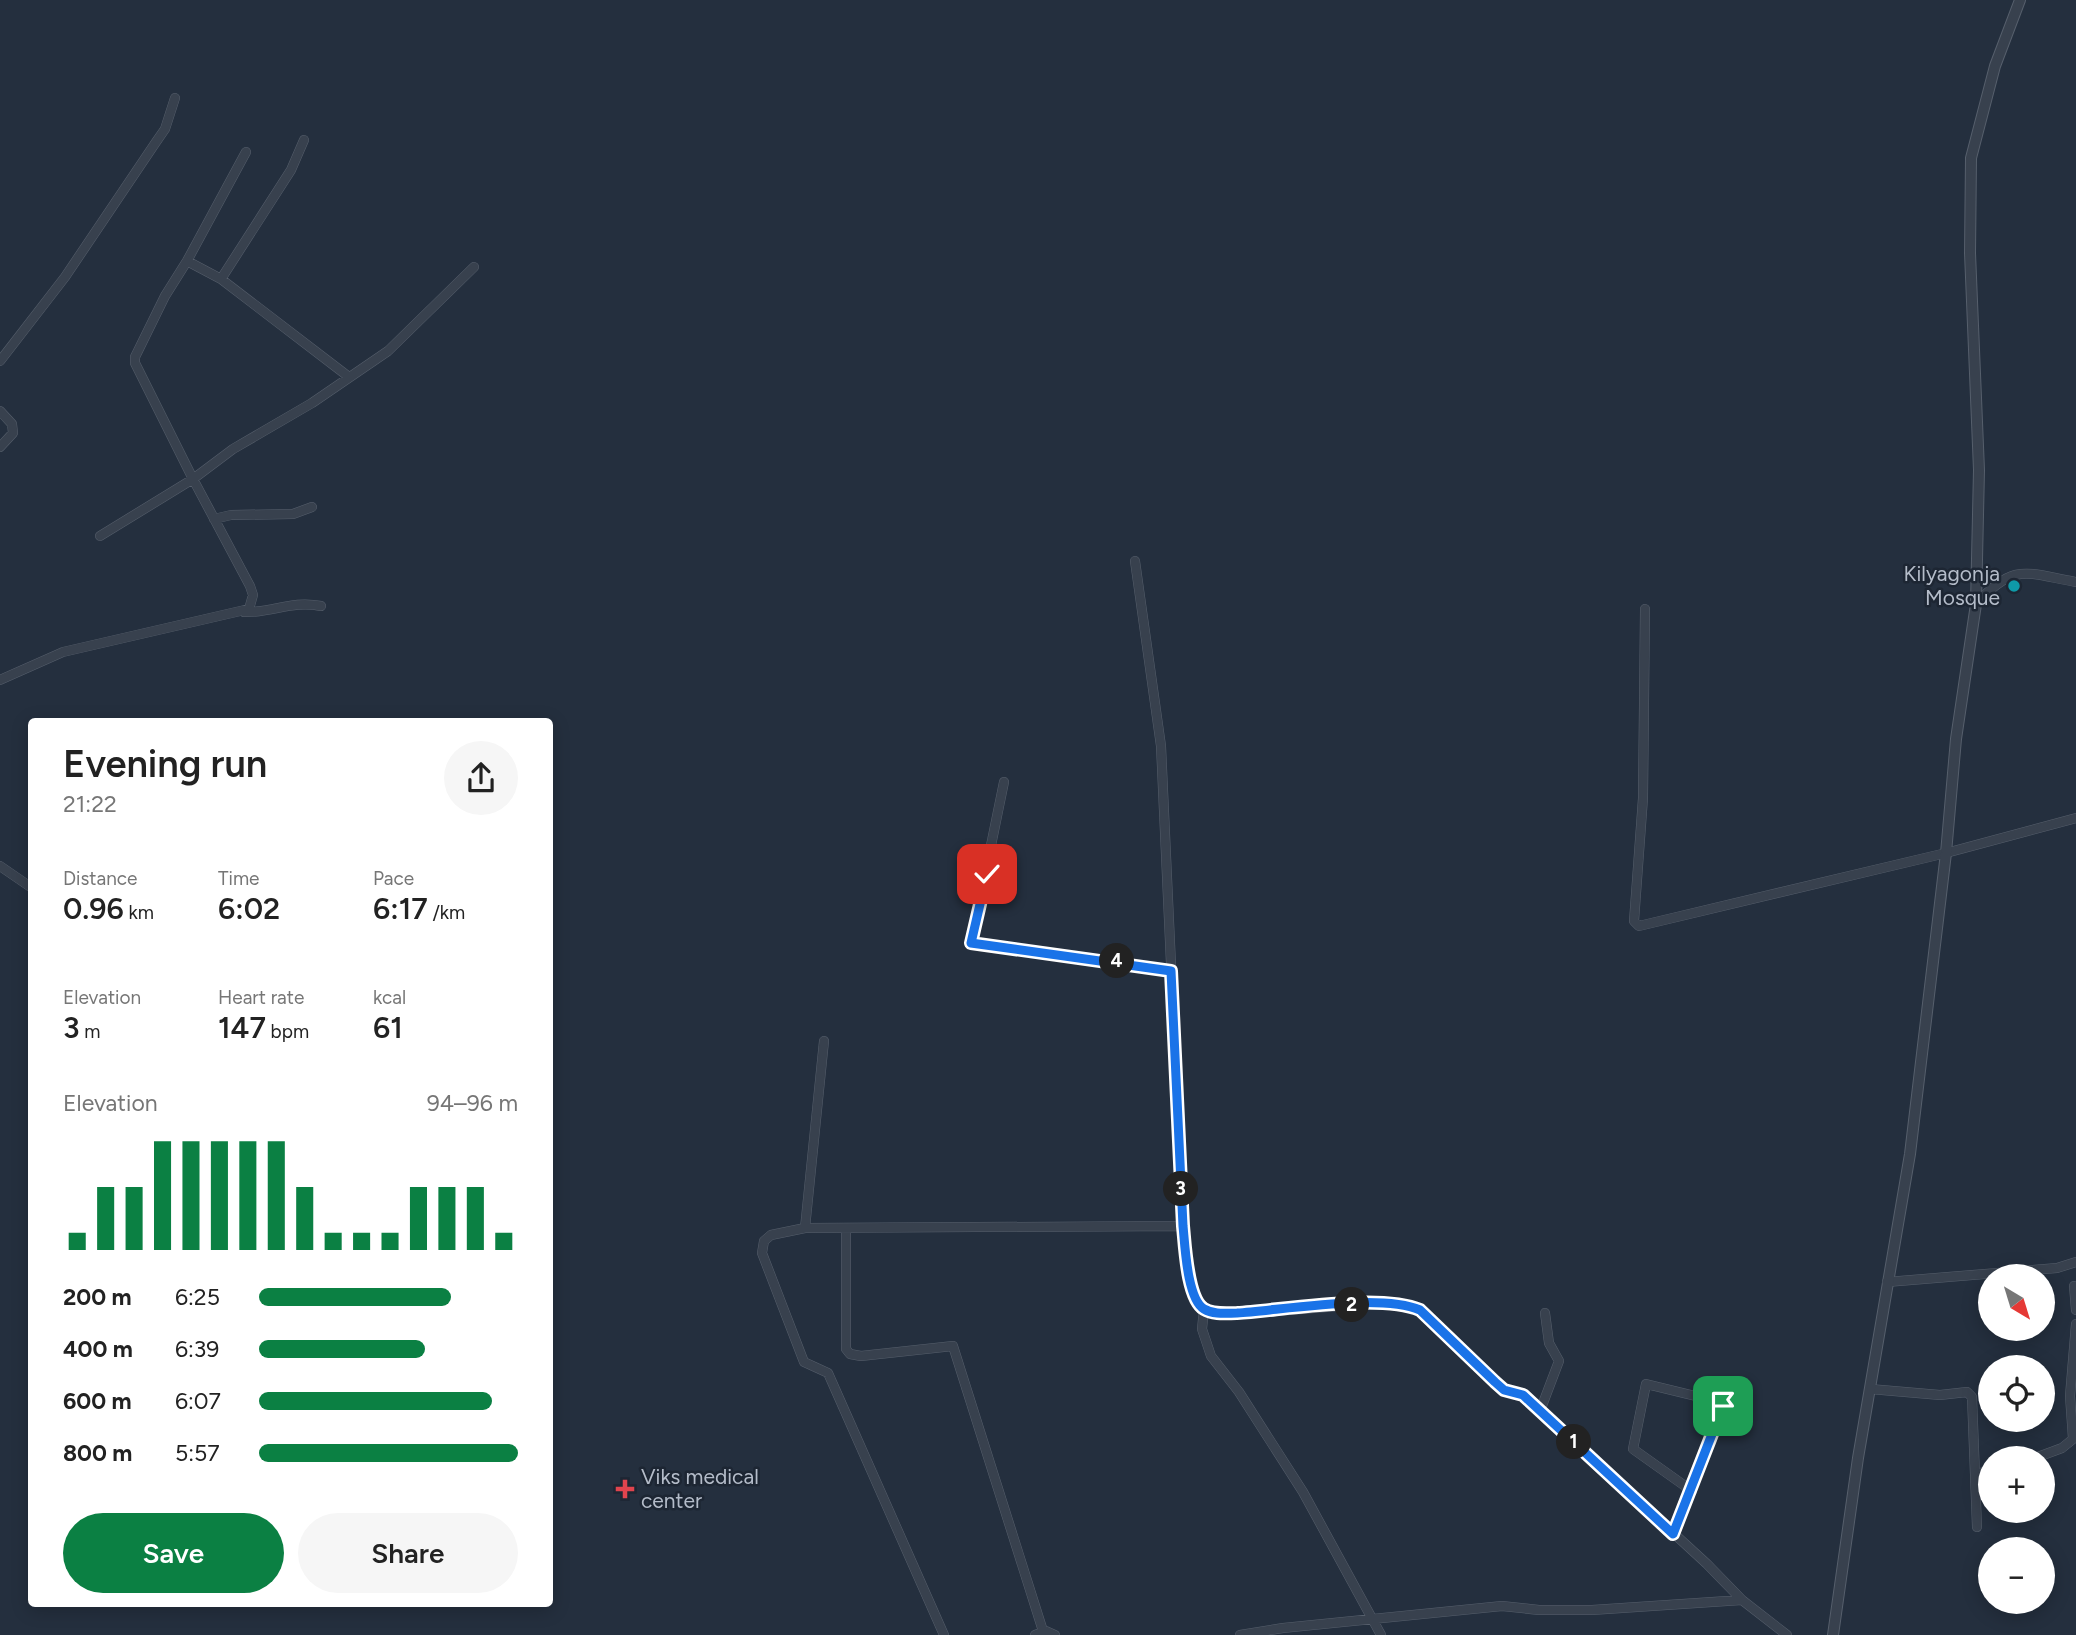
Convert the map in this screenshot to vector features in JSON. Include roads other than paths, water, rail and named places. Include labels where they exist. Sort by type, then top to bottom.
[{"type":"street","points":[[1833,1635],[1887,1282],[1910,1154],[1946,853],[1956,739],[1976,604],[1979,470],[1970,253],[1971,158],[1995,66],[2020,0]]},
{"type":"street","points":[[0,361],[65,277],[165,129],[175,98]]},
{"type":"street","points":[[221,279],[291,170],[304,140]]},
{"type":"street","points":[[244,612],[253,603],[250,586],[135,363],[138,350],[164,296],[187,261],[246,152]]},
{"type":"street","points":[[187,261],[221,279],[349,377]]},
{"type":"street","points":[[100,536],[193,479],[233,449],[312,403],[388,351],[474,267]]},
{"type":"street","points":[[0,411],[12,424],[13,433],[0,447]]},
{"type":"street","points":[[214,519],[231,515],[293,514],[312,507]]},
{"type":"street","points":[[1135,561],[1161,746],[1186,1263],[1195,1296],[1204,1309],[1202,1329],[1211,1356],[1239,1392],[1303,1492],[1381,1635]]},
{"type":"street","points":[[1976,604],[1997,581],[2011,575],[2039,574],[2076,582]]},
{"type":"street","points":[[0,680],[63,652],[125,635],[244,612],[258,612],[290,603],[321,606]]},
{"type":"street","points":[[1645,609],[1643,798],[1634,921],[1639,926],[1946,853],[2076,818]]},
{"type":"street","points":[[1003,782],[971,943],[1171,971]]},
{"type":"street","points":[[0,866],[28,885]]},
{"type":"street","points":[[805,1228],[824,1041]]},
{"type":"street","points":[[944,1635],[828,1373],[804,1362],[762,1252],[764,1241],[771,1235],[805,1228],[1183,1226]]},
{"type":"street","points":[[846,1229],[846,1349],[850,1354],[861,1356],[953,1346],[1039,1633],[1055,1635]]},
{"type":"street","points":[[1887,1282],[2057,1268],[2076,1262]]},
{"type":"street","points":[[2074,1286],[2076,1310]]},
{"type":"street","points":[[1204,1309],[1237,1313],[1381,1303],[1409,1305],[1430,1316],[1504,1390],[1523,1395],[1741,1600],[1787,1635]]},
{"type":"street","points":[[1540,1411],[1559,1360],[1549,1343],[1545,1313]]},
{"type":"street","points":[[2055,1451],[2073,1439],[2070,1396],[2076,1324]]},
{"type":"street","points":[[1673,1534],[1692,1491],[1723,1405],[1646,1384],[1633,1449],[1692,1491]]},
{"type":"street","points":[[1870,1389],[1940,1395],[1967,1392],[1975,1404],[1977,1527]]},
{"type":"street","points":[[1240,1635],[1502,1606],[1539,1611],[1592,1610],[1741,1600]]},
{"type":"place","name":"Kilyagonja Mosque","points":[[2014,586]]},
{"type":"place","name":"Viks medical center","points":[[625,1489]]}]
